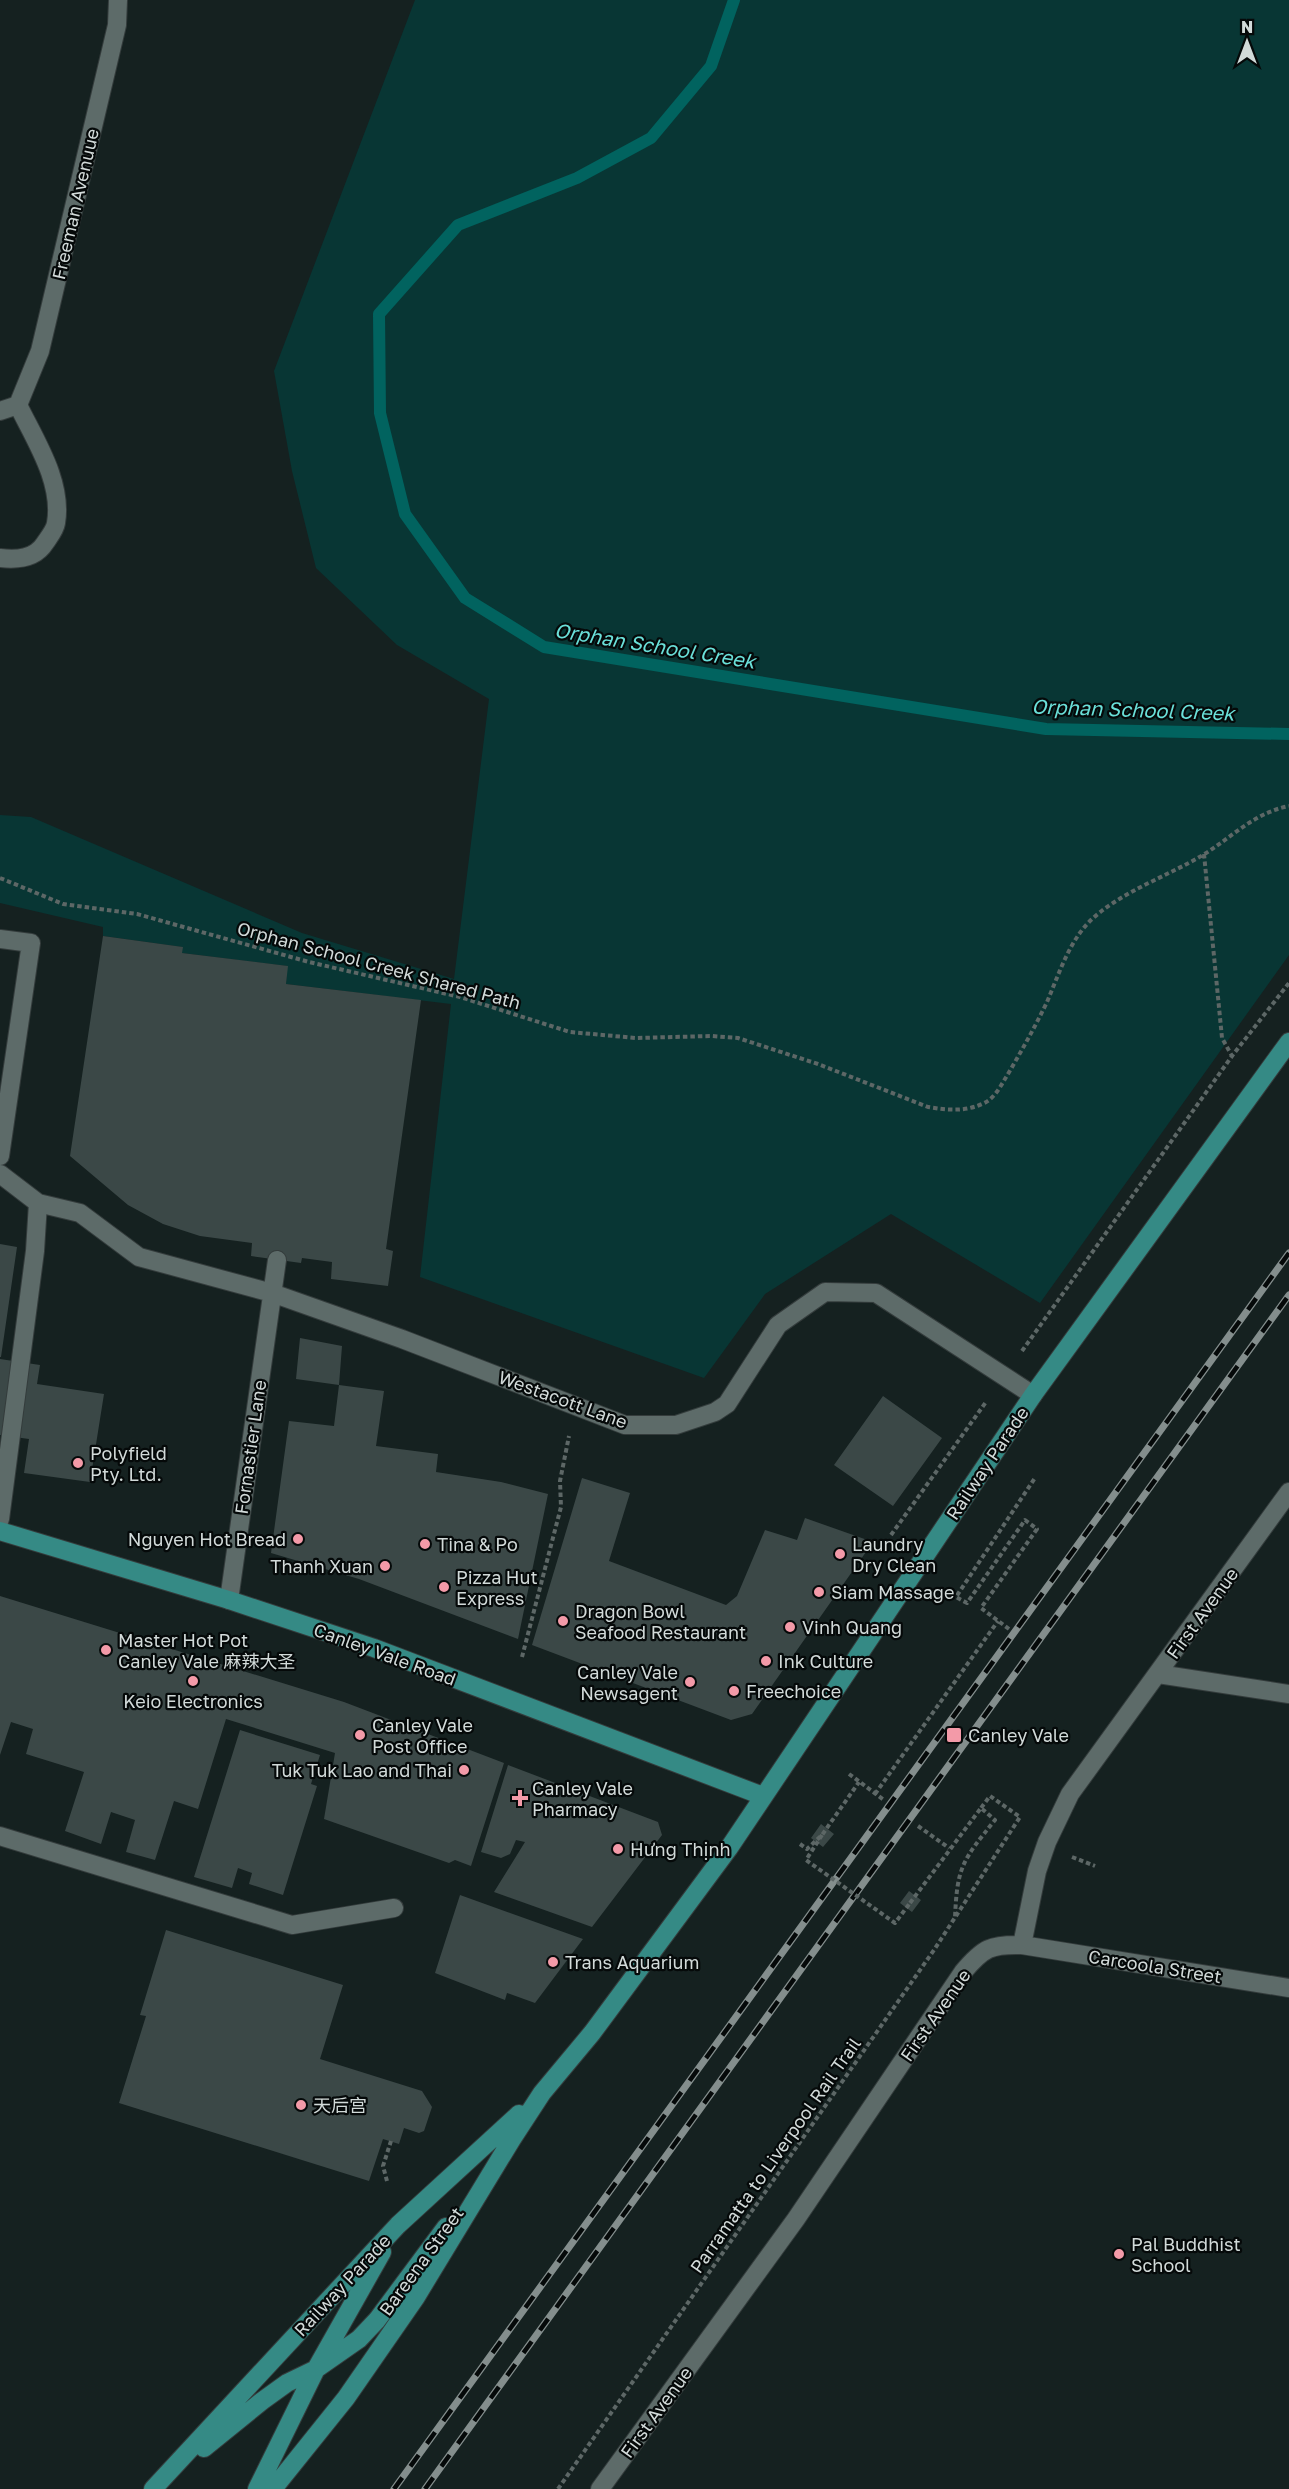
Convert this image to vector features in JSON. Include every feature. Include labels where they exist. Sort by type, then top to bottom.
[{"type":"main road","name":"Railway Parade","points":[[273,2489],[332,2417],[395,2328],[542,2093],[592,2033],[729,1848],[1034,1395],[1289,1042]]},
{"type":"main road","name":"Canley Vale Road","points":[[0,1531],[229,1600],[374,1648],[763,1796]]},
{"type":"main road","name":"Railway Parade","points":[[155,2487],[398,2225],[542,2093]]},
{"type":"main road","name":"Bareena Street","points":[[155,2487],[262,2400],[287,2383],[316,2369],[359,2339],[378,2320],[512,2139]]},
{"type":"main road","name":"Bareena Street","points":[[257,2489],[316,2369],[398,2225]]},
{"type":"street","name":"Freeman Avenuue","points":[[18,405],[40,351],[117,25],[118,0]]},
{"type":"street","points":[[0,411],[18,405],[48,470],[56,495],[56,525],[40,551],[17,560],[0,558]]},
{"type":"street","points":[[0,939],[31,943],[0,1156]]},
{"type":"street","points":[[0,1174],[38,1203],[35,1251],[0,1519]]},
{"type":"street","name":"Westacott Lane","points":[[38,1203],[80,1213],[139,1257],[272,1293],[402,1339],[625,1425],[676,1425],[715,1412],[727,1404],[778,1326],[825,1292],[876,1293],[1034,1395]]},
{"type":"street","name":"Fornastier Lane","points":[[229,1600],[277,1260]]},
{"type":"street","name":"First Avenue","points":[[600,2489],[796,2219],[963,1972],[987,1948],[1002,1944],[1022,1945],[1037,1871],[1058,1818],[1086,1770],[1289,1492]]},
{"type":"street","points":[[1158,1674],[1289,1694]]},
{"type":"street","points":[[0,1836],[292,1925],[394,1908]]},
{"type":"street","name":"Carcoola Street","points":[[1022,1945],[1289,1988]]},
{"type":"path","name":"Orphan School Creek Shared Path","points":[[0,878],[63,904],[138,914],[309,962],[460,997],[570,1032],[636,1038],[712,1036],[738,1038],[818,1064],[928,1107],[965,1110],[983,1104],[995,1094],[1026,1045],[1075,939],[1090,921],[1113,904],[1204,854],[1251,821],[1272,809],[1289,806]]},
{"type":"path","points":[[1204,854],[1222,1038],[1232,1056]]},
{"type":"path","points":[[891,1535],[1232,1056],[1289,983]]},
{"type":"path","points":[[522,1657],[561,1507],[560,1481],[575,1406]]},
{"type":"path","points":[[1009,1629],[981,1608],[1037,1529],[1025,1520],[967,1603],[956,1597],[1035,1478]]},
{"type":"path","points":[[875,1794],[998,1621]]},
{"type":"path","points":[[849,1773],[884,1800]]},
{"type":"path","points":[[859,1782],[806,1860],[895,1923],[981,1808],[994,1820],[964,1859],[957,1883],[955,1919]]},
{"type":"path","name":"Parramatta to Liverpool Rail Trail","points":[[558,2489],[955,1919],[1020,1817],[990,1796],[981,1808]]},
{"type":"path","points":[[918,1826],[949,1848]]},
{"type":"path","points":[[800,1844],[807,1849],[822,1835]]},
{"type":"path","points":[[387,2181],[383,2166],[391,2141]]},
{"type":"shaded area","points":[[415,0],[1289,0],[1289,955],[1040,1303],[891,1214],[765,1294],[704,1378],[420,1277],[451,1004],[286,984],[287,966],[182,953],[182,947],[103,936],[103,927],[0,903],[0,815],[31,817],[302,933],[454,979],[489,699],[397,645],[316,568],[292,471],[274,371]]},
{"type":"building","points":[[103,936],[183,947],[182,953],[288,966],[286,984],[421,1000],[386,1249],[393,1251],[388,1286],[331,1279],[332,1262],[302,1258],[301,1263],[251,1256],[252,1243],[200,1236],[163,1224],[128,1205],[70,1156]]},
{"type":"building","points":[[0,1244],[17,1247],[1,1357],[0,1357]]},
{"type":"building","points":[[300,1338],[342,1346],[339,1385],[296,1379]]},
{"type":"building","points":[[0,1359],[40,1365],[37,1384],[104,1394],[90,1482],[24,1473],[29,1439],[0,1435]]},
{"type":"building","points":[[339,1385],[384,1391],[376,1446],[438,1454],[436,1472],[501,1482],[548,1494],[518,1639],[359,1579],[271,1553],[289,1421],[334,1426]]},
{"type":"building","points":[[883,1396],[942,1438],[893,1506],[834,1465]]},
{"type":"building","points":[[582,1478],[630,1493],[609,1561],[726,1605],[737,1596],[765,1530],[797,1540],[805,1518],[873,1542],[752,1714],[731,1720],[532,1645]]},
{"type":"building","points":[[0,1596],[344,1702],[504,1763],[471,1866],[455,1860],[449,1863],[324,1819],[335,1753],[226,1719],[198,1809],[174,1801],[155,1860],[126,1852],[135,1820],[111,1812],[101,1844],[65,1831],[84,1772],[26,1754],[33,1729],[11,1722],[0,1755]]},
{"type":"building","points":[[240,1730],[320,1755],[311,1784],[317,1786],[283,1895],[249,1884],[252,1873],[238,1868],[232,1888],[194,1877]]},
{"type":"building","points":[[508,1765],[658,1822],[662,1835],[592,1927],[494,1892],[525,1842],[516,1840],[510,1854],[501,1858],[481,1852]]},
{"type":"building","points":[[821,1824],[834,1834],[823,1847],[811,1838]]},
{"type":"building","points":[[909,1891],[921,1900],[912,1912],[900,1903]]},
{"type":"building","points":[[460,1895],[583,1939],[535,2003],[507,1993],[505,2000],[435,1973]]},
{"type":"building","points":[[166,1930],[343,1985],[320,2059],[422,2091],[432,2107],[424,2131],[419,2133],[404,2128],[399,2144],[383,2139],[369,2181],[119,2103],[146,2016],[140,2015]]},
{"type":"waterway","name":"Orphan School Creek","points":[[734,0],[711,66],[651,138],[577,178],[458,225],[379,314],[380,413],[405,514],[465,598],[544,647],[1046,729],[1289,734]]},
{"type":"railway","points":[[394,2489],[1289,1253]]},
{"type":"railway","points":[[425,2489],[1289,1295]]},
{"type":"place","name":"Polyfield Pty. Ltd.","points":[[78,1463]]},
{"type":"place","name":"Nguyen Hot Bread","points":[[298,1539]]},
{"type":"place","name":"Tina & Po","points":[[425,1544]]},
{"type":"place","name":"Laundry Dry Clean","points":[[840,1554]]},
{"type":"place","name":"Thanh Xuan","points":[[385,1566]]},
{"type":"place","name":"Pizza Hut Express","points":[[444,1587]]},
{"type":"place","name":"Siam Massage","points":[[819,1592]]},
{"type":"place","name":"Dragon Bowl Seafood Restaurant","points":[[563,1621]]},
{"type":"place","name":"Vinh Quang","points":[[790,1627]]},
{"type":"place","name":"Master Hot Pot Canley Vale 麻辣大圣","points":[[106,1650]]},
{"type":"place","name":"Ink Culture","points":[[766,1661]]},
{"type":"place","name":"Keio Electronics","points":[[193,1681]]},
{"type":"place","name":"Canley Vale Newsagent","points":[[690,1682]]},
{"type":"place","name":"Freechoice","points":[[734,1691]]},
{"type":"place","name":"Canley Vale Post Office","points":[[360,1735]]},
{"type":"place","name":"Canley Vale","points":[[954,1735]]},
{"type":"place","name":"Tuk Tuk Lao and Thai","points":[[464,1770]]},
{"type":"place","name":"Canley Vale Pharmacy","points":[[520,1798]]},
{"type":"place","name":"Hưng Thịnh","points":[[618,1849]]},
{"type":"place","name":"Trans Aquarium","points":[[553,1962]]},
{"type":"place","name":"天后宫","points":[[301,2105]]},
{"type":"place","name":"Pal Buddhist School","points":[[1119,2254]]}]
